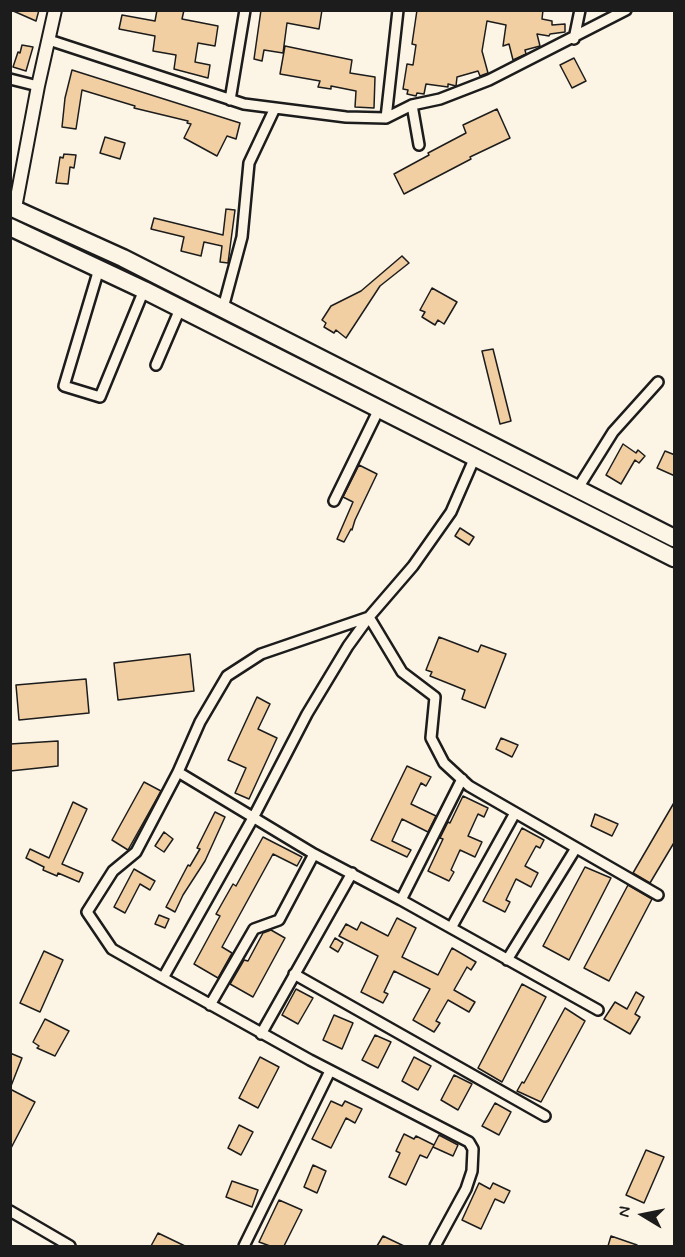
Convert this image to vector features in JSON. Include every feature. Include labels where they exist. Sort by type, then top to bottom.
[{"type":"highway","points":[[13,208],[123,258],[675,538]]},
{"type":"highway","points":[[10,227],[144,290],[675,558]]},
{"type":"street","points":[[13,208],[55,10]]},
{"type":"street","points":[[230,100],[245,10]]},
{"type":"street","points":[[386,118],[398,10]]},
{"type":"street","points":[[574,39],[580,10]]},
{"type":"street","points":[[49,40],[244,104],[346,117],[386,118],[412,105],[440,99],[489,80],[574,39],[626,10]]},
{"type":"street","points":[[10,79],[38,86]]},
{"type":"street","points":[[412,105],[419,145]]},
{"type":"street","points":[[223,308],[242,237],[249,163],[275,108]]},
{"type":"street","points":[[99,268],[64,386],[100,397],[144,290]]},
{"type":"street","points":[[156,365],[180,309]]},
{"type":"street","points":[[578,488],[613,432],[658,382]]},
{"type":"street","points":[[334,501],[380,409]]},
{"type":"street","points":[[163,978],[253,818],[307,714],[348,646],[413,566],[451,512],[475,457]]},
{"type":"street","points":[[369,618],[261,654],[227,676],[200,722],[178,772],[136,852],[113,871],[87,912],[112,949],[261,1034],[469,1142],[474,1157],[469,1180],[435,1246]]},
{"type":"street","points":[[369,618],[402,672],[435,698],[430,738],[444,763],[469,786],[658,895]]},
{"type":"street","points":[[178,772],[314,854],[598,1010]]},
{"type":"street","points":[[401,900],[462,779]]},
{"type":"street","points":[[451,928],[515,813]]},
{"type":"street","points":[[507,960],[576,848]]},
{"type":"street","points":[[210,1005],[254,929],[279,920],[314,854]]},
{"type":"street","points":[[261,1034],[352,873]]},
{"type":"street","points":[[294,974],[545,1116]]},
{"type":"street","points":[[244,1246],[330,1071]]},
{"type":"street","points":[[10,1211],[70,1246]]},
{"type":"building","points":[[11,10],[39,10],[36,21]]},
{"type":"building","points":[[157,10],[184,10],[182,19],[218,26],[215,46],[198,43],[195,62],[210,65],[208,78],[174,69],[176,55],[153,51],[155,36],[119,29],[122,15],[155,21]]},
{"type":"building","points":[[261,10],[322,10],[319,29],[287,23],[283,53],[264,50],[262,61],[254,59]]},
{"type":"building","points":[[417,10],[543,10],[542,19],[552,21],[552,25],[565,24],[565,32],[549,36],[537,34],[540,46],[525,50],[526,54],[513,60],[509,44],[503,46],[506,25],[487,21],[482,51],[488,73],[480,76],[478,71],[457,77],[456,86],[426,84],[424,94],[417,93],[416,96],[407,94],[408,90],[403,89],[407,64],[413,65],[416,45],[412,44]]},
{"type":"building","points":[[22,45],[33,47],[26,71],[13,67]]},
{"type":"building","points":[[285,46],[352,60],[350,73],[375,77],[374,108],[355,107],[356,91],[331,86],[331,89],[318,87],[320,81],[280,74]]},
{"type":"building","points":[[574,58],[586,81],[572,88],[560,65]]},
{"type":"building","points":[[72,70],[240,123],[236,139],[227,136],[217,156],[184,138],[191,124],[187,123],[188,121],[134,108],[135,106],[82,90],[76,129],[62,127],[65,98]]},
{"type":"building","points":[[497,109],[510,138],[470,157],[471,159],[404,194],[394,174],[466,133],[463,125]]},
{"type":"building","points":[[105,137],[125,143],[120,159],[100,153]]},
{"type":"building","points":[[64,154],[76,155],[74,168],[70,167],[68,184],[56,183],[60,157],[63,158]]},
{"type":"building","points":[[226,209],[235,210],[228,263],[220,262],[222,246],[204,242],[201,256],[181,251],[184,237],[151,229],[154,218],[223,235]]},
{"type":"building","points":[[402,256],[409,263],[380,286],[346,338],[336,330],[334,333],[324,327],[326,323],[322,320],[331,306],[361,291]]},
{"type":"building","points":[[432,288],[457,302],[444,324],[438,320],[435,325],[422,317],[425,312],[420,310]]},
{"type":"building","points":[[493,349],[511,421],[500,424],[482,351]]},
{"type":"building","points":[[623,444],[636,453],[638,450],[645,456],[639,463],[635,460],[621,484],[606,475]]},
{"type":"building","points":[[665,451],[675,455],[675,476],[657,468]]},
{"type":"building","points":[[359,465],[377,474],[352,530],[344,542],[337,539],[353,502],[343,497]]},
{"type":"building","points":[[460,528],[474,537],[469,545],[455,536]]},
{"type":"building","points":[[439,637],[478,652],[481,645],[506,654],[485,708],[462,699],[465,690],[430,676],[432,672],[426,670]]},
{"type":"building","points":[[190,654],[194,691],[118,700],[114,663]]},
{"type":"building","points":[[86,679],[89,713],[19,720],[16,685]]},
{"type":"building","points":[[257,697],[270,704],[258,729],[277,738],[249,799],[235,793],[246,768],[228,760]]},
{"type":"building","points":[[501,738],[518,745],[512,757],[496,749]]},
{"type":"building","points":[[58,741],[58,766],[10,771],[10,744]]},
{"type":"building","points":[[407,766],[431,777],[426,786],[421,783],[411,804],[436,816],[428,832],[402,819],[392,841],[411,850],[407,857],[371,840]]},
{"type":"building","points":[[144,782],[161,791],[128,850],[112,840]]},
{"type":"building","points":[[463,796],[488,808],[484,817],[478,814],[468,836],[482,842],[475,857],[460,850],[449,881],[428,871],[443,839],[440,838]]},
{"type":"building","points":[[675,801],[675,841],[650,883],[633,873]]},
{"type":"building","points":[[73,802],[87,809],[62,864],[83,873],[79,882],[58,873],[57,876],[43,870],[44,867],[26,858],[30,849],[49,858]]},
{"type":"building","points":[[215,812],[225,817],[205,861],[175,912],[166,907],[188,865],[190,866],[200,849],[197,848]]},
{"type":"building","points":[[595,814],[618,824],[612,836],[591,826]]},
{"type":"building","points":[[522,828],[544,840],[540,848],[536,846],[525,866],[538,873],[531,887],[516,879],[506,900],[510,902],[505,912],[483,901]]},
{"type":"building","points":[[164,832],[173,839],[164,852],[155,846]]},
{"type":"building","points":[[263,837],[302,857],[297,866],[273,854],[222,947],[232,953],[218,978],[194,964],[220,916],[216,914],[233,884],[236,886]]},
{"type":"building","points":[[585,867],[611,878],[569,960],[543,946]]},
{"type":"building","points":[[134,869],[155,881],[150,890],[140,884],[125,913],[114,907]]},
{"type":"building","points":[[628,885],[652,899],[609,981],[584,968]]},
{"type":"building","points":[[159,915],[169,919],[165,928],[155,924]]},
{"type":"building","points":[[397,918],[416,928],[402,957],[438,975],[452,948],[476,962],[471,970],[467,967],[454,990],[475,1002],[469,1012],[448,1000],[436,1021],[440,1023],[434,1032],[413,1020],[430,989],[394,971],[384,992],[388,994],[383,1003],[361,992],[378,956],[339,936],[346,924],[357,930],[361,922],[388,936]]},
{"type":"building","points":[[271,930],[285,938],[253,997],[230,984],[244,960],[248,961],[263,933]]},
{"type":"building","points":[[335,938],[343,943],[338,952],[330,947]]},
{"type":"building","points":[[44,951],[63,960],[40,1012],[20,1003]]},
{"type":"building","points":[[522,984],[546,997],[502,1082],[478,1068]]},
{"type":"building","points":[[296,989],[313,998],[298,1024],[282,1015]]},
{"type":"building","points":[[636,992],[644,997],[635,1014],[640,1017],[630,1034],[604,1019],[615,1002],[627,1009]]},
{"type":"building","points":[[565,1008],[585,1021],[541,1102],[517,1091],[522,1082],[524,1083]]},
{"type":"building","points":[[334,1015],[353,1023],[342,1049],[323,1040]]},
{"type":"building","points":[[45,1019],[69,1031],[55,1056],[37,1048],[39,1046],[33,1042]]},
{"type":"building","points":[[375,1035],[391,1042],[378,1068],[362,1060]]},
{"type":"building","points":[[10,1053],[22,1058],[11,1086],[10,1086]]},
{"type":"building","points":[[260,1057],[279,1067],[258,1108],[239,1098]]},
{"type":"building","points":[[414,1057],[431,1066],[418,1090],[402,1081]]},
{"type":"building","points":[[454,1075],[472,1084],[458,1110],[441,1100]]},
{"type":"building","points":[[10,1089],[35,1102],[10,1150]]},
{"type":"building","points":[[331,1101],[342,1106],[345,1101],[362,1109],[355,1123],[346,1118],[331,1148],[312,1139]]},
{"type":"building","points":[[495,1103],[511,1112],[499,1135],[482,1126]]},
{"type":"building","points":[[239,1125],[253,1132],[241,1155],[228,1148]]},
{"type":"building","points":[[404,1134],[414,1139],[416,1136],[434,1145],[427,1158],[420,1155],[406,1185],[389,1177],[400,1153],[396,1151]]},
{"type":"building","points":[[439,1135],[458,1145],[453,1156],[433,1147]]},
{"type":"building","points":[[646,1150],[664,1157],[644,1203],[626,1195]]},
{"type":"building","points":[[313,1165],[326,1171],[317,1193],[304,1187]]},
{"type":"building","points":[[232,1181],[258,1190],[252,1207],[226,1197]]},
{"type":"building","points":[[479,1183],[490,1189],[493,1183],[510,1191],[504,1203],[495,1199],[481,1229],[462,1220]]},
{"type":"building","points":[[279,1200],[302,1210],[284,1246],[270,1246],[259,1242]]},
{"type":"building","points":[[158,1233],[185,1246],[151,1246]]},
{"type":"building","points":[[383,1236],[404,1246],[377,1246]]},
{"type":"building","points":[[611,1236],[637,1245],[637,1246],[608,1246]]}]
